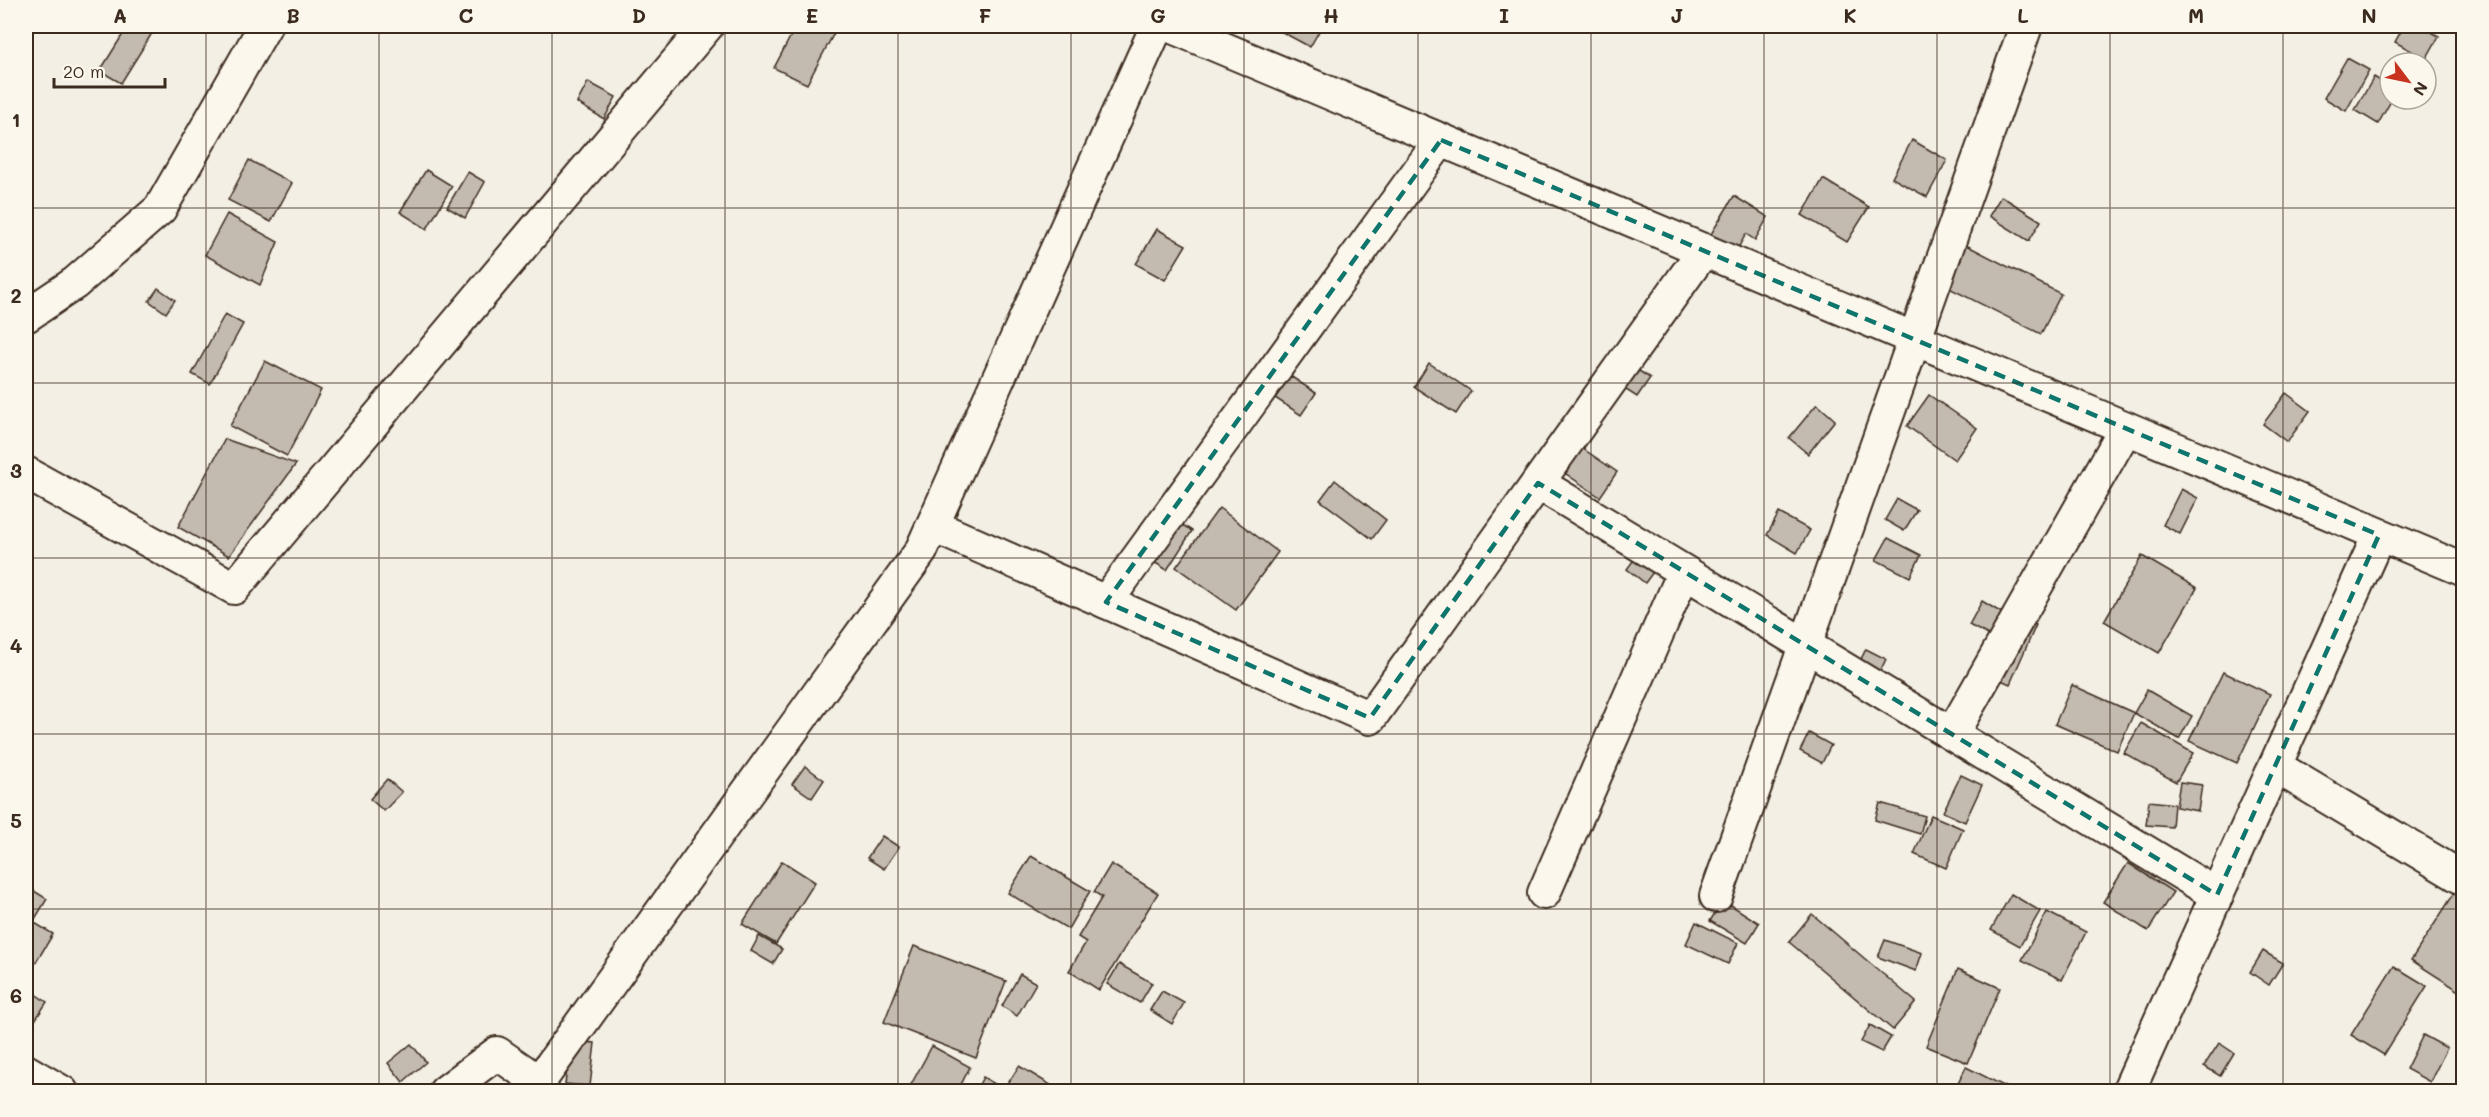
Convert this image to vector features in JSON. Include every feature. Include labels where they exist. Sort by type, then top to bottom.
[{"type":"street","points":[[26,316],[75,283],[160,210],[265,26]]},
{"type":"street","points":[[26,473],[234,588],[707,26]]},
{"type":"street","points":[[445,1092],[497,1053],[541,1087],[914,560],[933,526],[1157,26]]},
{"type":"street","points":[[1170,26],[2463,570]]},
{"type":"street","points":[[1716,896],[2026,26]]},
{"type":"street","points":[[1106,602],[1441,140]]},
{"type":"street","points":[[933,526],[1370,718],[1704,250]]},
{"type":"street","points":[[1952,734],[2126,428]]},
{"type":"street","points":[[1538,483],[2217,895]]},
{"type":"street","points":[[2128,1092],[2379,535]]},
{"type":"street","points":[[1544,893],[1684,572]]},
{"type":"street","points":[[2275,766],[2463,879]]},
{"type":"street","points":[[26,1071],[62,1092]]},
{"type":"highlighted area","points":[[1441,140],[2379,535],[2217,895],[1538,483],[1370,718],[1106,602]]},
{"type":"building","points":[[128,26],[147,26],[154,30],[121,83],[100,71]]},
{"type":"building","points":[[796,26],[820,26],[834,33],[807,84],[774,68]]},
{"type":"building","points":[[1271,26],[1322,26],[1310,47]]},
{"type":"building","points":[[2404,26],[2420,26],[2439,36],[2431,51],[2411,51],[2395,42]]},
{"type":"building","points":[[2347,58],[2369,70],[2346,111],[2324,98]]},
{"type":"building","points":[[2374,77],[2378,80],[2378,111],[2385,111],[2378,124],[2355,110]]},
{"type":"building","points":[[588,82],[616,97],[604,119],[577,103]]},
{"type":"building","points":[[1912,140],[1947,160],[1927,197],[1892,178]]},
{"type":"building","points":[[249,160],[292,183],[271,222],[228,200]]},
{"type":"building","points":[[426,170],[452,186],[427,229],[400,212]]},
{"type":"building","points":[[468,172],[485,182],[465,218],[447,207]]},
{"type":"building","points":[[1823,179],[1869,207],[1847,242],[1802,215]]},
{"type":"building","points":[[1734,196],[1768,217],[1755,240],[1746,234],[1734,255],[1708,239]]},
{"type":"building","points":[[2001,196],[2041,221],[2029,241],[1989,216]]},
{"type":"building","points":[[227,214],[278,242],[260,285],[205,255]]},
{"type":"building","points":[[1157,229],[1186,245],[1165,280],[1136,264]]},
{"type":"building","points":[[1962,243],[2061,294],[2041,334],[1941,284]]},
{"type":"building","points":[[158,288],[175,300],[166,313],[149,301]]},
{"type":"building","points":[[225,314],[243,324],[210,384],[192,374]]},
{"type":"building","points":[[265,361],[321,390],[287,456],[230,426]]},
{"type":"building","points":[[1429,363],[1471,391],[1456,414],[1414,387]]},
{"type":"building","points":[[1633,367],[1650,378],[1637,397],[1620,386]]},
{"type":"building","points":[[1278,368],[1316,393],[1301,415],[1263,390]]},
{"type":"building","points":[[2286,393],[2310,411],[2287,442],[2263,424]]},
{"type":"building","points":[[1929,395],[1977,428],[1955,460],[1907,426]]},
{"type":"building","points":[[1817,404],[1835,420],[1808,454],[1789,438]]},
{"type":"building","points":[[225,439],[296,464],[229,556],[178,527]]},
{"type":"building","points":[[1570,440],[1617,472],[1600,497],[1553,465]]},
{"type":"building","points":[[1335,480],[1386,520],[1372,539],[1320,500]]},
{"type":"building","points":[[2181,489],[2198,498],[2180,534],[2163,525]]},
{"type":"building","points":[[1897,499],[1917,510],[1904,531],[1885,520]]},
{"type":"building","points":[[1219,508],[1278,552],[1236,610],[1176,567]]},
{"type":"building","points":[[1779,513],[1810,530],[1797,553],[1767,535]]},
{"type":"building","points":[[1170,517],[1192,531],[1167,570],[1144,556]]},
{"type":"building","points":[[1888,538],[1921,555],[1910,577],[1876,560]]},
{"type":"building","points":[[1641,550],[1659,564],[1645,583],[1627,569]]},
{"type":"building","points":[[2142,556],[2197,588],[2159,653],[2104,621]]},
{"type":"building","points":[[1982,601],[2002,613],[1990,636],[1969,625]]},
{"type":"building","points":[[2017,617],[2036,625],[2010,684],[1992,676]]},
{"type":"building","points":[[1866,649],[1886,659],[1876,680],[1856,669]]},
{"type":"building","points":[[2223,672],[2270,694],[2237,763],[2189,741]]},
{"type":"building","points":[[2072,685],[2134,713],[2117,751],[2055,724]]},
{"type":"building","points":[[2147,690],[2192,716],[2179,739],[2134,713]]},
{"type":"building","points":[[2141,723],[2193,753],[2176,782],[2124,753]]},
{"type":"building","points":[[1809,733],[1831,745],[1822,763],[1800,751]]},
{"type":"building","points":[[805,766],[824,780],[812,798],[792,784]]},
{"type":"building","points":[[1961,775],[1982,785],[1965,822],[1943,812]]},
{"type":"building","points":[[387,779],[402,792],[384,811],[370,799]]},
{"type":"building","points":[[2180,782],[2202,785],[2198,811],[2176,807]]},
{"type":"building","points":[[2149,801],[2174,804],[2172,827],[2146,825]]},
{"type":"building","points":[[1880,803],[1925,816],[1920,834],[1875,820]]},
{"type":"building","points":[[1931,815],[1963,829],[1946,868],[1914,854]]},
{"type":"building","points":[[882,836],[899,847],[884,869],[867,858]]},
{"type":"building","points":[[1031,856],[1090,891],[1068,929],[1008,893]]},
{"type":"building","points":[[782,861],[815,882],[776,944],[742,924]]},
{"type":"building","points":[[2128,863],[2173,892],[2148,931],[2103,902]]},
{"type":"building","points":[[1111,864],[1158,893],[1099,990],[1069,971],[1086,942],[1078,937],[1102,897],[1094,892]]},
{"type":"building","points":[[26,886],[47,899],[33,922],[53,934],[26,979]]},
{"type":"building","points":[[2457,889],[2464,894],[2464,994],[2411,960]]},
{"type":"building","points":[[2011,894],[2040,911],[2020,946],[1991,930]]},
{"type":"building","points":[[1723,900],[1759,923],[1747,943],[1710,921]]},
{"type":"building","points":[[2047,912],[2086,932],[2062,980],[2022,960]]},
{"type":"building","points":[[1812,914],[1916,1002],[1893,1030],[1789,942]]},
{"type":"building","points":[[1696,922],[1738,943],[1728,964],[1686,944]]},
{"type":"building","points":[[759,936],[782,949],[773,964],[751,951]]},
{"type":"building","points":[[1885,940],[1922,953],[1916,971],[1878,957]]},
{"type":"building","points":[[914,946],[1006,981],[976,1058],[884,1022]]},
{"type":"building","points":[[2263,951],[2283,963],[2269,985],[2250,972]]},
{"type":"building","points":[[1119,964],[1152,983],[1140,1003],[1107,984]]},
{"type":"building","points":[[2394,966],[2427,986],[2384,1055],[2351,1035]]},
{"type":"building","points":[[1958,969],[2000,988],[1968,1063],[1926,1046]]},
{"type":"building","points":[[1020,974],[1036,983],[1017,1016],[1002,1006]]},
{"type":"building","points":[[26,988],[47,1002],[26,1034]]},
{"type":"building","points":[[1162,991],[1184,1003],[1172,1024],[1150,1010]]},
{"type":"building","points":[[1870,1025],[1891,1037],[1882,1052],[1861,1042]]},
{"type":"building","points":[[2423,1035],[2447,1048],[2430,1082],[2406,1069]]},
{"type":"building","points":[[571,1041],[595,1043],[590,1086],[565,1084]]},
{"type":"building","points":[[2219,1043],[2234,1053],[2220,1076],[2204,1066]]},
{"type":"building","points":[[411,1044],[426,1062],[403,1082],[388,1063]]},
{"type":"building","points":[[932,1046],[970,1067],[957,1092],[907,1092]]},
{"type":"building","points":[[1019,1066],[1059,1090],[1058,1092],[1018,1092],[1007,1085]]},
{"type":"building","points":[[1966,1067],[2006,1087],[2004,1092],[1954,1092]]},
{"type":"building","points":[[983,1077],[1005,1090],[1004,1092],[975,1092]]}]
